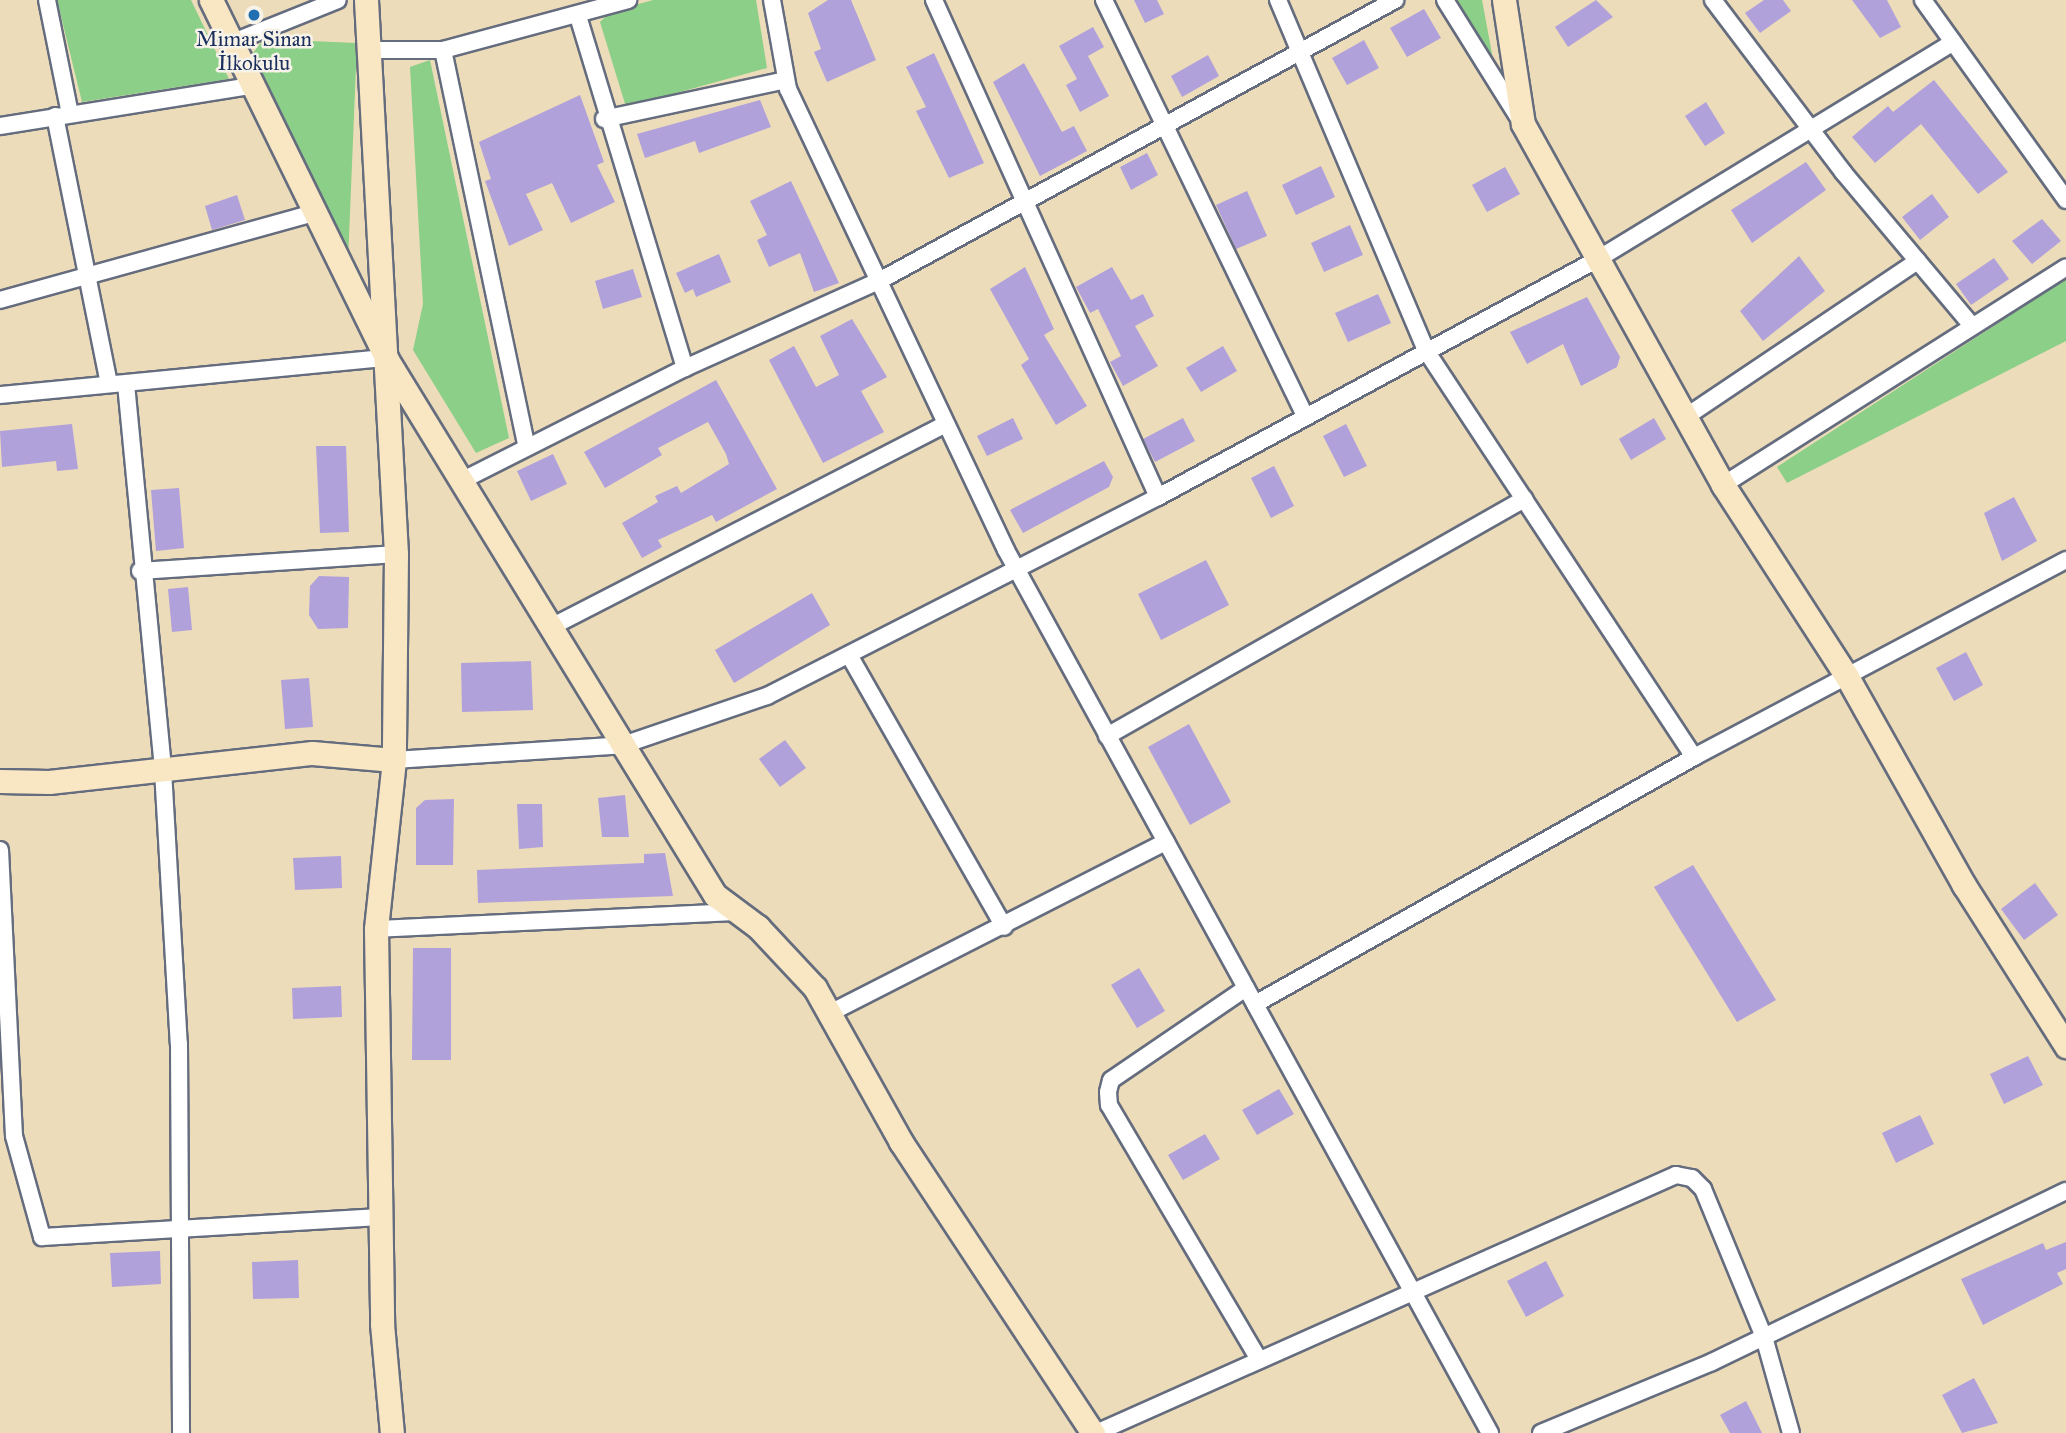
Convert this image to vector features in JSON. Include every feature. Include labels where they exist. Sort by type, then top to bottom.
[{"type":"street","points":[[47,0],[87,276],[109,384]]},
{"type":"street","points":[[211,0],[386,358],[553,626],[622,745],[715,895],[738,912],[815,988],[901,1142],[1095,1433],[1676,1175],[1692,1178],[1703,1189],[1764,1337],[1791,1433]]},
{"type":"street","points":[[232,43],[338,0]]},
{"type":"street","points":[[366,0],[372,50],[396,554],[394,760],[376,929],[380,1217],[393,1433]]},
{"type":"street","points":[[372,50],[443,50],[578,16],[628,0]]},
{"type":"street","points":[[772,0],[786,80],[944,425],[1017,571],[1490,1433]]},
{"type":"street","points":[[934,0],[1158,497]]},
{"type":"street","points":[[1104,0],[1306,417]]},
{"type":"street","points":[[1278,0],[1427,352],[1694,757]]},
{"type":"street","points":[[463,480],[526,445],[685,368],[879,281],[1163,123],[1303,54],[1395,0]]},
{"type":"street","points":[[1445,0],[1523,124],[1723,485],[1846,675],[1964,885],[2066,1046]]},
{"type":"street","points":[[1504,0],[1523,124]]},
{"type":"street","points":[[1713,0],[1812,131],[1972,326]]},
{"type":"street","points":[[1923,0],[2066,200]]},
{"type":"street","points":[[578,16],[604,119],[685,368]]},
{"type":"street","points":[[0,781],[163,770],[312,753],[394,760],[622,745],[767,696],[1158,497],[1598,259],[1812,131],[1953,42]]},
{"type":"street","points":[[443,50],[526,445]]},
{"type":"street","points":[[604,119],[786,80]]},
{"type":"street","points":[[0,126],[251,86]]},
{"type":"street","points":[[0,300],[313,213]]},
{"type":"street","points":[[1687,416],[1918,261]]},
{"type":"street","points":[[1723,485],[2066,267]]},
{"type":"street","points":[[0,395],[386,358]]},
{"type":"street","points":[[126,384],[140,572],[163,770],[179,1044],[181,1433]]},
{"type":"street","points":[[553,626],[944,425]]},
{"type":"street","points":[[1107,736],[1524,499]]},
{"type":"street","points":[[140,572],[396,554]]},
{"type":"street","points":[[1255,1004],[1694,757],[2066,561]]},
{"type":"street","points":[[849,655],[1004,927]]},
{"type":"street","points":[[830,1013],[1004,927],[1166,842]]},
{"type":"street","points":[[0,850],[14,1136],[42,1237],[380,1217]]},
{"type":"street","points":[[376,929],[738,912]]},
{"type":"street","points":[[1246,988],[1111,1080],[1108,1092],[1109,1105],[1259,1360]]},
{"type":"street","points":[[1541,1433],[1764,1337],[2066,1191]]},
{"type":"green space","points":[[57,0],[191,0],[229,79],[82,102]]},
{"type":"green space","points":[[653,0],[756,0],[767,68],[626,107],[600,22],[610,12]]},
{"type":"green space","points":[[1457,0],[1482,0],[1495,70]]},
{"type":"green space","points":[[264,39],[357,43],[348,261],[252,54]]},
{"type":"green space","points":[[430,60],[509,438],[476,453],[413,350],[423,304],[410,67]]},
{"type":"green space","points":[[2066,279],[2066,341],[1787,483],[1777,467]]},
{"type":"building","points":[[828,0],[851,0],[876,60],[827,82],[814,52],[821,49],[808,13]]},
{"type":"building","points":[[1134,0],[1157,0],[1164,14],[1145,23]]},
{"type":"building","points":[[1596,0],[1613,17],[1568,47],[1555,27]]},
{"type":"building","points":[[1764,0],[1783,0],[1791,11],[1760,33],[1745,13]]},
{"type":"building","points":[[1852,0],[1887,0],[1901,27],[1880,38]]},
{"type":"building","points":[[1424,9],[1441,38],[1407,57],[1390,28]]},
{"type":"building","points":[[1093,27],[1104,47],[1088,56],[1109,96],[1080,112],[1066,85],[1077,79],[1059,46]]},
{"type":"building","points":[[1364,40],[1379,68],[1347,85],[1332,58]]},
{"type":"building","points":[[934,53],[984,163],[949,178],[916,111],[926,107],[906,67]]},
{"type":"building","points":[[1208,55],[1219,76],[1182,97],[1171,76]]},
{"type":"building","points":[[1024,63],[1062,132],[1074,126],[1087,151],[1040,176],[993,82]]},
{"type":"building","points":[[1934,80],[2008,172],[1978,194],[1921,124],[1875,163],[1852,137],[1888,106],[1893,112]]},
{"type":"building","points":[[580,95],[604,162],[597,165],[615,202],[571,223],[552,183],[526,194],[543,230],[509,246],[485,181],[491,179],[479,142]]},
{"type":"building","points":[[760,100],[771,127],[699,153],[695,141],[645,158],[637,134]]},
{"type":"building","points":[[1706,102],[1725,133],[1705,146],[1685,116]]},
{"type":"building","points":[[1147,153],[1158,175],[1131,190],[1120,167]]},
{"type":"building","points":[[1806,162],[1826,190],[1752,243],[1731,210]]},
{"type":"building","points":[[1321,166],[1335,197],[1296,215],[1282,185]]},
{"type":"building","points":[[1505,167],[1520,194],[1487,212],[1472,185]]},
{"type":"building","points":[[791,181],[839,283],[814,292],[800,253],[769,267],[757,240],[767,235],[750,201]]},
{"type":"building","points":[[1247,191],[1267,236],[1236,249],[1216,205]]},
{"type":"building","points":[[1932,194],[1949,217],[1920,240],[1902,217]]},
{"type":"building","points":[[237,195],[245,220],[212,230],[205,206]]},
{"type":"building","points":[[2042,219],[2061,241],[2032,264],[2012,241]]},
{"type":"building","points":[[1350,225],[1363,255],[1324,272],[1311,243]]},
{"type":"building","points":[[719,254],[731,282],[696,297],[693,289],[685,293],[676,273]]},
{"type":"building","points":[[1799,256],[1825,291],[1763,341],[1740,311]]},
{"type":"building","points":[[1994,258],[2009,279],[1971,305],[1956,284]]},
{"type":"building","points":[[1025,267],[1054,329],[1044,335],[1087,406],[1056,425],[1021,365],[1029,359],[990,289]]},
{"type":"building","points":[[1112,267],[1131,300],[1143,294],[1154,316],[1135,326],[1158,366],[1123,386],[1110,362],[1121,356],[1098,309],[1090,313],[1076,287]]},
{"type":"building","points":[[633,269],[642,297],[603,309],[595,281]]},
{"type":"building","points":[[1378,294],[1391,323],[1348,342],[1335,313]]},
{"type":"building","points":[[1587,297],[1620,357],[1617,367],[1581,386],[1563,344],[1527,364],[1510,332]]},
{"type":"building","points":[[852,319],[887,377],[861,391],[884,432],[823,463],[769,360],[794,346],[816,387],[839,375],[820,336]]},
{"type":"building","points":[[1223,346],[1237,371],[1201,392],[1186,368]]},
{"type":"building","points":[[716,380],[777,489],[716,522],[712,515],[658,540],[662,547],[642,558],[622,523],[658,502],[655,496],[677,486],[681,493],[729,464],[726,454],[708,422],[658,448],[662,455],[605,488],[584,452]]},
{"type":"building","points":[[1013,418],[1023,439],[987,456],[977,436]]},
{"type":"building","points":[[1183,418],[1195,441],[1155,462],[1143,439]]},
{"type":"building","points":[[1654,418],[1666,439],[1631,460],[1619,439]]},
{"type":"building","points":[[72,424],[78,469],[57,471],[56,461],[2,467],[0,431]]},
{"type":"building","points":[[1346,424],[1367,466],[1344,477],[1323,436]]},
{"type":"building","points":[[316,446],[346,446],[349,532],[320,533]]},
{"type":"building","points":[[553,454],[567,484],[531,501],[517,471]]},
{"type":"building","points":[[1104,461],[1113,477],[1109,487],[1023,533],[1010,510]]},
{"type":"building","points":[[1274,466],[1294,506],[1271,518],[1251,478]]},
{"type":"building","points":[[179,488],[184,548],[156,551],[151,490]]},
{"type":"building","points":[[2014,497],[2037,541],[2002,561],[1984,513]]},
{"type":"building","points":[[1206,560],[1229,605],[1161,640],[1138,594]]},
{"type":"building","points":[[319,576],[349,577],[348,628],[318,629],[309,615],[310,586]]},
{"type":"building","points":[[188,587],[192,630],[172,632],[168,589]]},
{"type":"building","points":[[812,593],[830,625],[734,683],[715,650]]},
{"type":"building","points":[[1966,652],[1983,685],[1954,701],[1936,668]]},
{"type":"building","points":[[531,661],[533,710],[462,712],[461,663]]},
{"type":"building","points":[[309,678],[313,727],[285,729],[281,680]]},
{"type":"building","points":[[1189,724],[1231,802],[1190,825],[1148,747]]},
{"type":"building","points":[[785,740],[806,768],[780,787],[759,759]]},
{"type":"building","points":[[625,795],[629,837],[602,837],[598,798]]},
{"type":"building","points":[[454,799],[453,865],[416,865],[416,808],[425,800]]},
{"type":"building","points":[[517,804],[542,804],[543,847],[519,849]]},
{"type":"building","points":[[665,853],[673,896],[478,903],[477,870],[644,863],[644,854]]},
{"type":"building","points":[[341,856],[342,888],[295,890],[293,858]]},
{"type":"building","points":[[1693,865],[1776,1000],[1737,1022],[1654,887]]},
{"type":"building","points":[[2035,883],[2058,915],[2024,940],[2001,909]]},
{"type":"building","points":[[413,948],[451,948],[451,1060],[412,1060]]},
{"type":"building","points":[[1139,968],[1165,1011],[1137,1028],[1111,985]]},
{"type":"building","points":[[341,986],[342,1017],[293,1019],[292,988]]},
{"type":"building","points":[[2028,1056],[2043,1085],[2004,1104],[1990,1074]]},
{"type":"building","points":[[1279,1089],[1294,1114],[1257,1135],[1242,1110]]},
{"type":"building","points":[[1920,1115],[1934,1144],[1896,1163],[1882,1133]]},
{"type":"building","points":[[1205,1134],[1220,1159],[1183,1180],[1168,1155]]},
{"type":"building","points":[[2066,1242],[2066,1269],[2057,1273],[2063,1284],[1983,1325],[1961,1279],[2043,1243],[2046,1250]]},
{"type":"building","points":[[160,1251],[161,1284],[112,1287],[110,1253]]},
{"type":"building","points":[[298,1260],[299,1298],[253,1299],[252,1262]]},
{"type":"building","points":[[1546,1261],[1564,1296],[1526,1317],[1507,1281]]},
{"type":"building","points":[[1974,1378],[1998,1423],[1962,1433],[1942,1395]]},
{"type":"building","points":[[1746,1401],[1762,1433],[1730,1433],[1720,1415]]},
{"type":"place","name":"Mimar Sinan İlkokulu","points":[[254,15]]}]
